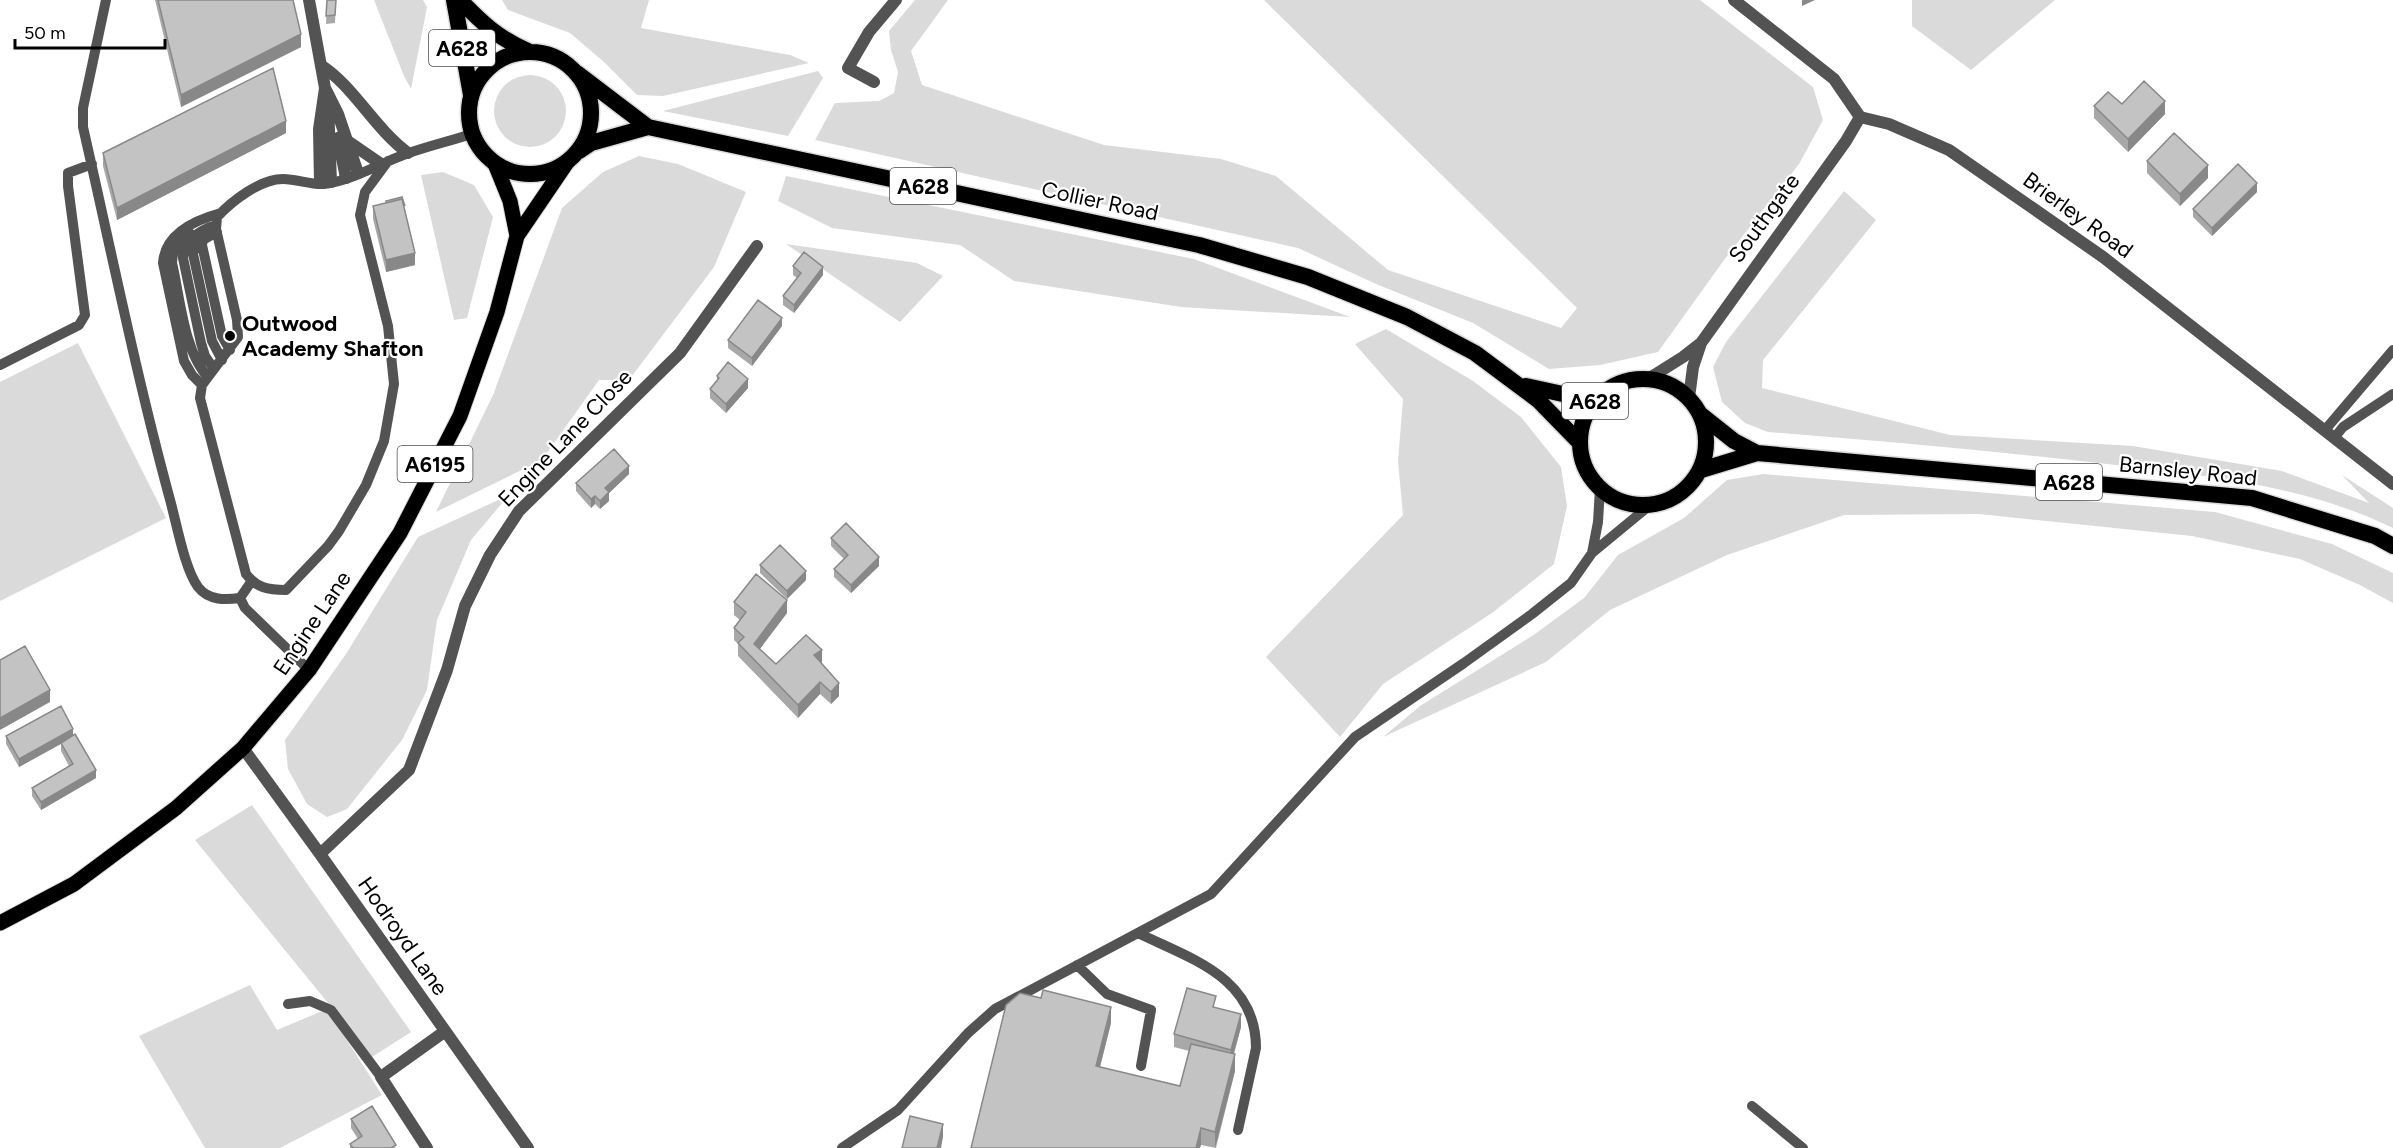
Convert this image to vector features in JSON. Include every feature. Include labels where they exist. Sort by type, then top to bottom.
[{"type":"highway","name":"A628","points":[[454,0],[471,95]]},
{"type":"highway","name":"A628","points":[[460,0],[488,30],[528,51],[555,57],[577,73]]},
{"type":"highway","name":"A628","points":[[472,134],[468,115],[471,95],[479,78],[492,64],[509,55],[528,51]]},
{"type":"highway","name":"Collier Road","points":[[577,73],[648,127],[1198,245],[1308,277],[1407,317],[1475,353],[1538,400],[1580,443]]},
{"type":"highway","points":[[573,157],[586,138],[591,121],[591,104],[586,88],[577,73]]},
{"type":"highway","name":"Collier Road","points":[[573,157],[591,143],[648,127]]},
{"type":"highway","points":[[472,134],[482,151],[495,164]]},
{"type":"highway","name":"A628","points":[[495,164],[509,171],[540,174],[555,169],[573,157]]},
{"type":"highway","name":"A628","points":[[1648,379],[1677,388],[1689,398],[1700,414],[1706,432],[1706,452],[1701,470],[1680,495],[1649,506],[1631,505],[1614,499],[1600,488],[1585,468],[1580,443],[1581,428],[1586,414],[1605,391],[1618,384],[1648,379]]},
{"type":"highway","name":"Collier Road","points":[[1519,385],[1595,401]]},
{"type":"highway","name":"Barnsley Road","points":[[1700,414],[1734,441],[1757,453]]},
{"type":"highway","name":"Barnsley Road","points":[[1701,470],[1757,453],[2252,498],[2375,536],[2393,546]]},
{"type":"main road","name":"Engine Lane","points":[[0,923],[74,884],[176,808],[243,748],[309,670],[400,533],[460,416],[497,312],[517,236],[573,157]]},
{"type":"main road","name":"Engine Lane","points":[[495,164],[510,201],[517,236]]},
{"type":"street","points":[[309,0],[322,66],[328,115],[326,183]]},
{"type":"street","points":[[874,82],[848,68],[869,32],[896,0]]},
{"type":"street","points":[[1734,0],[1834,79],[1860,117]]},
{"type":"street","points":[[322,66],[339,79],[382,130],[408,153]]},
{"type":"street","points":[[325,88],[338,114],[346,140],[352,176]]},
{"type":"street","points":[[325,88],[352,176]]},
{"type":"street","name":"Southgate","points":[[1648,379],[1701,343],[1846,141],[1860,117]]},
{"type":"street","name":"Brierley Road","points":[[1860,117],[1889,124],[1949,150],[2103,257],[2393,484]]},
{"type":"street","points":[[346,140],[385,162]]},
{"type":"street","name":"Engine Lane Close","points":[[320,854],[410,770],[447,670],[465,606],[490,555],[519,512],[680,353],[757,246]]},
{"type":"street","name":"Southgate","points":[[1689,398],[1693,368],[1701,343]]},
{"type":"street","name":"Hodroyd Lane","points":[[243,748],[528,1148]]},
{"type":"street","points":[[427,1148],[381,1077],[444,1032]]},
{"type":"lane","points":[[106,0],[83,108],[83,127],[143,392],[187,561],[198,587],[210,596],[222,600],[240,598],[252,582]]},
{"type":"lane","points":[[230,350],[222,336],[203,251],[203,240],[242,196],[262,185],[281,179],[326,183],[352,176],[408,153],[472,134]]},
{"type":"lane","points":[[217,224],[237,320],[238,337],[208,377],[200,398],[246,574],[254,585],[271,590],[286,590],[294,584],[339,531],[366,485],[384,441],[394,384],[388,326],[360,215],[365,192],[385,162]]},
{"type":"lane","points":[[0,365],[79,325],[85,315],[68,173],[92,164]]},
{"type":"lane","points":[[217,224],[199,238],[193,254],[212,341],[222,360]]},
{"type":"lane","points":[[208,377],[192,375],[184,361],[162,263],[167,243],[189,225],[217,224]]},
{"type":"lane","points":[[208,377],[183,253],[193,237],[217,224]]},
{"type":"lane","points":[[2330,434],[2393,350]]},
{"type":"lane","points":[[2330,434],[2393,394]]},
{"type":"lane","points":[[1592,553],[1598,522],[1600,488]]},
{"type":"lane","points":[[842,1148],[898,1110],[968,1033],[995,1009],[1211,894],[1355,737],[1532,614],[1571,583],[1592,553],[1649,506]]},
{"type":"lane","points":[[240,598],[245,608],[309,670]]},
{"type":"lane","points":[[1138,933],[1217,972],[1240,996],[1248,1009],[1255,1029],[1256,1048],[1238,1130]]},
{"type":"lane","points":[[1077,965],[1107,994],[1151,1010],[1141,1065]]},
{"type":"lane","points":[[288,1004],[310,1001],[331,1010],[381,1077]]},
{"type":"lane","points":[[1752,1106],[1803,1148]]},
{"type":"shaded area","points":[[374,0],[423,0],[427,7],[411,89],[404,76]]},
{"type":"shaded area","points":[[502,0],[649,0],[641,28],[790,55],[809,63],[663,96],[637,95],[604,62],[570,33],[508,10]]},
{"type":"shaded area","points":[[915,0],[948,0],[911,51],[922,85],[1104,145],[1221,159],[1276,176],[1388,270],[1561,328],[1577,308],[1264,0],[1700,0],[1813,87],[1823,120],[1799,164],[1724,260],[1658,352],[1600,365],[1549,369],[1473,323],[1376,284],[1298,248],[815,140],[835,103],[879,101],[894,93],[898,72],[891,50],[889,31]]},
{"type":"shaded area","points":[[1912,0],[2055,0],[1971,70],[1912,26]]},
{"type":"shaded area","points":[[818,71],[823,78],[788,136],[663,111]]},
{"type":"shaded area","points":[[530,75],[550,81],[560,91],[566,111],[560,131],[550,141],[530,147],[510,141],[500,131],[494,111],[500,91],[510,81]]},
{"type":"shaded area","points":[[639,156],[678,164],[746,192],[714,267],[629,380],[599,380],[542,460],[436,512],[493,395],[562,208],[603,172]]},
{"type":"shaded area","points":[[443,172],[474,185],[493,217],[467,318],[454,320],[421,175]]},
{"type":"shaded area","points":[[786,176],[1194,259],[1350,317],[1181,307],[1014,281],[960,245],[832,228],[778,201]]},
{"type":"shaded area","points":[[1844,191],[1876,220],[1763,360],[1762,388],[1950,435],[2133,446],[2282,471],[2369,503],[2342,475],[2393,508],[2393,528],[2325,501],[2216,478],[2022,455],[1768,432],[1745,423],[1722,402],[1713,367],[1726,342]]},
{"type":"shaded area","points":[[786,244],[917,263],[943,276],[900,322]]},
{"type":"shaded area","points":[[1386,329],[1473,381],[1521,417],[1561,467],[1567,506],[1554,564],[1492,613],[1383,684],[1340,737],[1266,657],[1403,515],[1398,461],[1403,399],[1355,344]]},
{"type":"shaded area","points":[[78,343],[166,518],[0,601],[0,382]]},
{"type":"shaded area","points":[[1763,474],[2215,512],[2332,544],[2393,573],[2393,603],[2360,585],[2300,559],[2192,536],[1979,514],[1844,515],[1727,555],[1610,610],[1546,662],[1383,737],[1420,706],[1535,634],[1584,598],[1618,555],[1684,518],[1727,480]]},
{"type":"shaded area","points":[[509,495],[471,540],[437,620],[427,690],[402,740],[347,809],[327,817],[307,804],[288,769],[285,740],[346,654],[418,537]]},
{"type":"shaded area","points":[[252,805],[411,1032],[372,1057],[195,840]]},
{"type":"shaded area","points":[[250,985],[277,1030],[327,1009],[382,1095],[280,1148],[205,1148],[139,1036]]},
{"type":"building","points":[[158,0],[293,0],[301,34],[181,95]]},
{"type":"building","points":[[327,0],[336,0],[335,15],[326,16]]},
{"type":"building","points":[[273,68],[286,121],[117,208],[103,153]]},
{"type":"building","points":[[2144,81],[2165,101],[2128,139],[2094,106],[2108,92],[2122,104]]},
{"type":"building","points":[[2174,133],[2208,165],[2180,194],[2147,161]]},
{"type":"building","points":[[2238,164],[2257,183],[2212,228],[2193,209]]},
{"type":"building","points":[[402,197],[405,206],[402,199],[386,203],[386,201]]},
{"type":"building","points":[[402,199],[415,253],[386,260],[373,206]]},
{"type":"building","points":[[804,252],[823,267],[794,305],[783,296],[801,273],[793,266]]},
{"type":"building","points":[[758,300],[782,318],[752,358],[728,340]]},
{"type":"building","points":[[728,362],[748,379],[726,404],[710,389]]},
{"type":"building","points":[[614,449],[629,466],[605,488],[609,492],[600,501],[595,496],[591,499],[576,483]]},
{"type":"building","points":[[846,523],[879,557],[851,585],[834,569],[848,555],[831,538]]},
{"type":"building","points":[[780,545],[806,571],[787,591],[760,565]]},
{"type":"building","points":[[756,574],[787,600],[754,644],[776,664],[806,635],[822,650],[814,655],[839,683],[831,692],[820,682],[798,705],[738,643],[744,637],[734,628],[746,612],[734,602]]},
{"type":"building","points":[[25,646],[50,690],[0,718],[0,660]]},
{"type":"building","points":[[61,706],[73,729],[19,759],[6,736]]},
{"type":"building","points":[[75,734],[96,770],[41,802],[32,788],[73,764],[61,743]]},
{"type":"building","points":[[1187,988],[1216,996],[1213,1007],[1241,1014],[1231,1050],[1174,1034]]},
{"type":"building","points":[[1043,990],[1111,1007],[1096,1066],[1180,1086],[1191,1044],[1235,1054],[1215,1132],[1201,1128],[1196,1148],[971,1148],[1006,1005],[1020,993],[1041,998]]},
{"type":"building","points":[[372,1106],[396,1145],[391,1148],[353,1148],[350,1144],[362,1136],[351,1119]]},
{"type":"building","points":[[910,1116],[943,1124],[937,1148],[902,1148]]},
{"type":"place","name":"Outwood Academy Shafton","points":[[230,336]]}]
